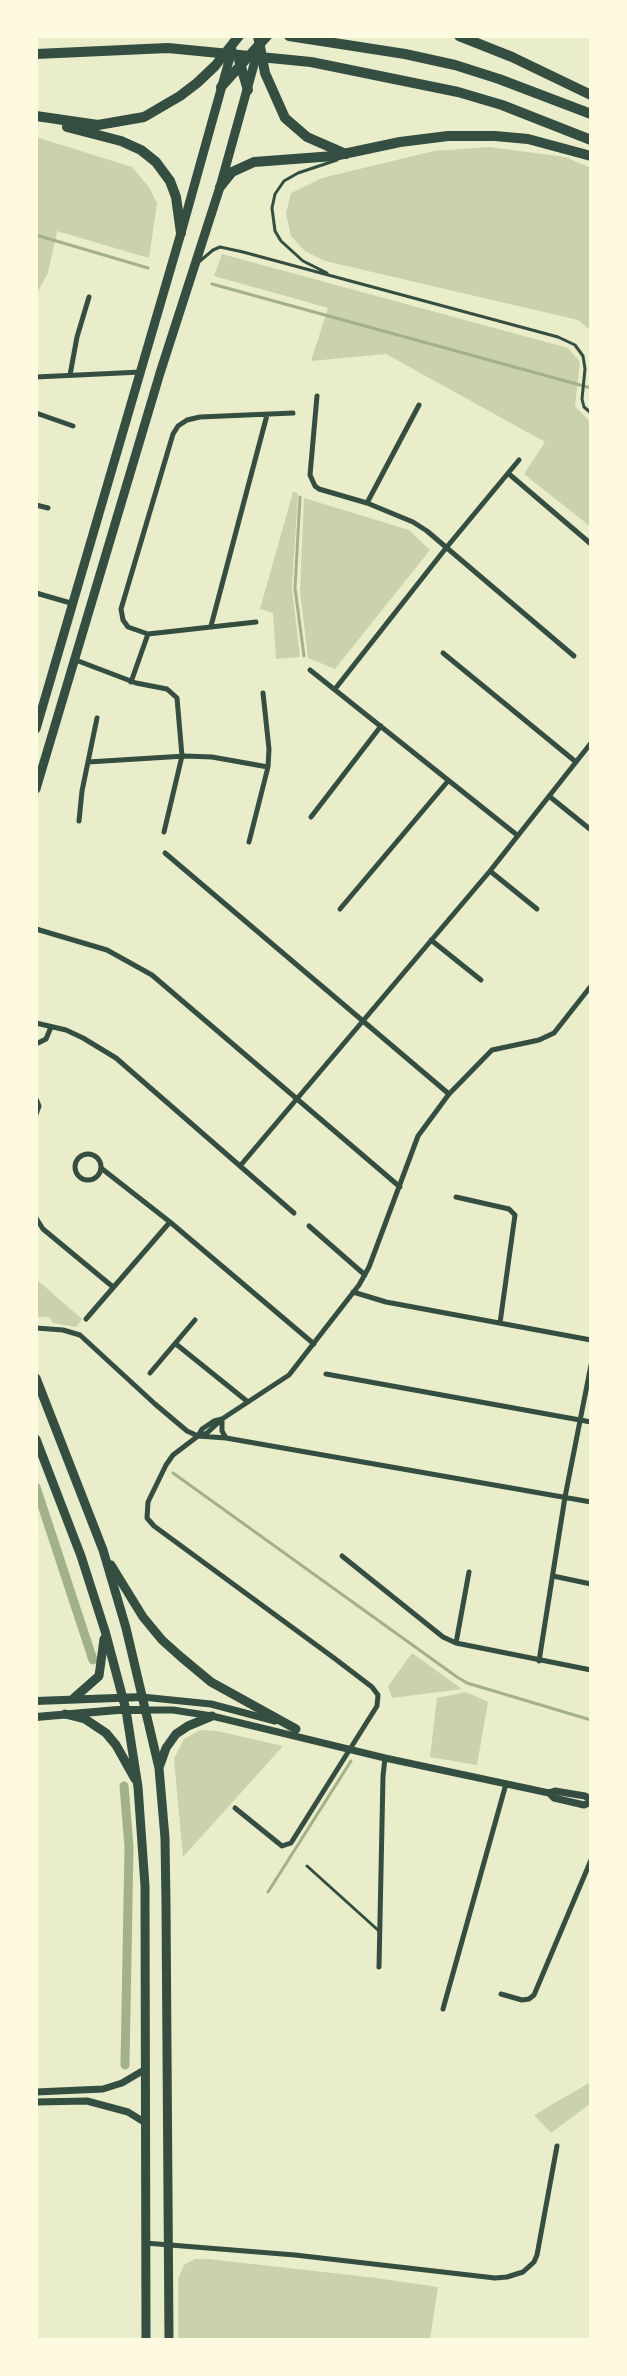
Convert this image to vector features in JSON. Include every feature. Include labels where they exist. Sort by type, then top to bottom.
[{"type":"highway","points":[[289,36],[405,54],[454,65],[500,79],[591,114]]},
{"type":"highway","points":[[459,36],[512,57],[591,95]]},
{"type":"highway","points":[[236,37],[248,90]]},
{"type":"highway","points":[[36,116],[98,125],[144,117],[197,83],[215,66],[236,37]]},
{"type":"highway","points":[[221,87],[262,38]]},
{"type":"highway","points":[[262,38],[266,73],[285,118],[307,137],[346,154]]},
{"type":"highway","points":[[36,54],[168,48],[311,63],[458,92],[502,105],[591,140]]},
{"type":"highway","points":[[36,116],[70,128],[121,141],[141,150],[156,162],[170,181],[176,197],[181,233]]},
{"type":"highway","points":[[220,187],[232,172],[254,162],[279,162],[346,154],[421,139],[495,136],[552,144],[591,156]]},
{"type":"main road","points":[[36,729],[236,37]]},
{"type":"main road","points":[[36,789],[73,659],[220,187],[262,38]]},
{"type":"main road","points":[[36,1378],[103,1550],[126,1628],[159,1768],[165,1838],[169,2340]]},
{"type":"main road","points":[[36,1439],[81,1556],[105,1631],[126,1710],[138,1787],[145,1886],[146,2340]]},
{"type":"main road","points":[[103,1550],[125,1590],[162,1640],[211,1682],[296,1729]]},
{"type":"main road","points":[[74,1698],[99,1676],[105,1631]]},
{"type":"main road","points":[[36,1701],[142,1697]]},
{"type":"main road","points":[[36,1717],[146,1710]]},
{"type":"main road","points":[[65,1714],[85,1719],[106,1732],[116,1745],[138,1787]]},
{"type":"main road","points":[[159,1768],[166,1748],[176,1734],[212,1716]]},
{"type":"street","points":[[70,375],[76,337],[89,297]]},
{"type":"street","points":[[36,377],[141,372]]},
{"type":"street","points":[[316,396],[311,482],[319,489],[367,503],[413,522],[427,531],[574,656]]},
{"type":"street","points":[[367,503],[419,405]]},
{"type":"street","points":[[36,413],[73,426]]},
{"type":"street","points":[[256,622],[148,634],[128,627],[123,620],[121,609],[175,430],[182,422],[195,417],[293,413]]},
{"type":"street","points":[[211,626],[267,415]]},
{"type":"street","points":[[335,689],[519,460]]},
{"type":"street","points":[[509,474],[591,544]]},
{"type":"street","points":[[36,505],[48,508]]},
{"type":"street","points":[[36,593],[74,604]]},
{"type":"street","points":[[132,682],[148,634]]},
{"type":"street","points":[[443,653],[576,762]]},
{"type":"street","points":[[73,659],[132,682],[167,688],[175,695],[179,707],[182,756],[164,832]]},
{"type":"street","points":[[310,670],[517,836]]},
{"type":"street","points":[[249,842],[268,767],[269,749],[263,693]]},
{"type":"street","points":[[79,820],[97,718]]},
{"type":"street","points":[[311,817],[381,726]]},
{"type":"street","points":[[240,1166],[490,871],[591,743]]},
{"type":"street","points":[[88,762],[182,756],[213,757],[268,767]]},
{"type":"street","points":[[340,909],[448,781]]},
{"type":"street","points":[[549,796],[591,830]]},
{"type":"street","points":[[165,853],[449,1094]]},
{"type":"street","points":[[490,871],[537,909]]},
{"type":"street","points":[[36,928],[107,950],[152,975],[400,1187]]},
{"type":"street","points":[[431,940],[480,980]]},
{"type":"street","points":[[235,1808],[282,1846],[291,1843],[377,1706],[378,1695],[372,1687],[154,1526],[147,1518],[148,1502],[166,1464],[178,1451],[198,1436],[207,1433],[222,1419],[283,1381],[353,1292],[365,1275],[418,1136],[449,1094],[492,1050],[539,1040],[554,1033],[591,986]]},
{"type":"street","points":[[36,1023],[83,1038],[116,1058],[294,1213]]},
{"type":"street","points":[[36,1044],[46,1039],[51,1027]]},
{"type":"street","points":[[36,1099],[39,1106],[36,1114]]},
{"type":"street","points":[[101,1168],[95,1177],[85,1179],[77,1173],[76,1162],[83,1155],[88,1154],[98,1158],[101,1168],[170,1222],[314,1344]]},
{"type":"street","points":[[456,1197],[509,1209],[515,1215],[500,1323]]},
{"type":"street","points":[[36,1218],[43,1230],[113,1287]]},
{"type":"street","points":[[86,1319],[170,1222]]},
{"type":"street","points":[[309,1226],[365,1275]]},
{"type":"street","points":[[353,1292],[386,1302],[591,1340]]},
{"type":"street","points":[[150,1373],[195,1320]]},
{"type":"street","points":[[36,1328],[63,1330],[80,1335],[155,1404],[187,1431],[198,1436],[226,1438],[591,1502]]},
{"type":"street","points":[[176,1344],[248,1402]]},
{"type":"street","points":[[539,1660],[591,1365]]},
{"type":"street","points":[[326,1374],[591,1422]]},
{"type":"street","points":[[222,1419],[222,1431],[226,1438]]},
{"type":"street","points":[[342,1556],[443,1637],[456,1643],[591,1670]]},
{"type":"street","points":[[456,1643],[468,1572]]},
{"type":"street","points":[[553,1576],[591,1584]]},
{"type":"street","points":[[142,1697],[234,1709],[296,1729],[321,1742]]},
{"type":"street","points":[[146,1710],[173,1710],[212,1716],[385,1758],[549,1793],[554,1798],[584,1805],[591,1801]]},
{"type":"street","points":[[379,1967],[385,1758]]},
{"type":"street","points":[[443,2009],[506,1785]]},
{"type":"street","points":[[501,1994],[522,2000],[534,1995],[591,1860]]},
{"type":"street","points":[[36,2092],[103,2089],[122,2083],[144,2070]]},
{"type":"street","points":[[36,2102],[87,2100],[128,2112],[144,2122]]},
{"type":"street","points":[[145,2243],[296,2255],[495,2278],[507,2277],[523,2272],[534,2262],[537,2255],[557,2146]]},
{"type":"lane","points":[[336,277],[315,268],[291,252],[275,231],[272,208],[275,194],[284,181],[298,173],[335,161],[346,154]]},
{"type":"lane","points":[[193,272],[208,253],[220,248],[259,255],[563,339],[575,345],[583,356],[585,365],[582,394],[584,407],[591,413]]},
{"type":"lane","points":[[307,1866],[380,1931]]},
{"type":"green space","points":[[36,137],[132,167],[149,187],[157,203],[149,258],[57,231],[48,273],[36,295]]},
{"type":"green space","points":[[489,147],[565,157],[591,168],[591,331],[578,320],[325,261],[305,251],[291,236],[286,213],[291,193],[322,178],[434,151]]},
{"type":"green space","points":[[222,254],[568,348],[580,362],[575,406],[591,423],[591,527],[524,474],[545,442],[386,354],[311,361],[328,308],[214,276]]},
{"type":"green space","points":[[293,492],[298,493],[292,588],[300,657],[276,659],[273,613],[260,609]]},
{"type":"green space","points":[[304,498],[409,530],[430,550],[335,669],[308,658],[300,591]]},
{"type":"green space","points":[[36,1279],[82,1319],[76,1327],[53,1323],[49,1317],[36,1317]]},
{"type":"green space","points":[[412,1653],[462,1689],[392,1698],[388,1686]]},
{"type":"green space","points":[[466,1692],[488,1702],[477,1765],[430,1757],[437,1698]]},
{"type":"green space","points":[[200,1730],[217,1731],[283,1746],[183,1857],[174,1759],[184,1739]]},
{"type":"green space","points":[[591,2082],[591,2103],[551,2133],[534,2115]]},
{"type":"green space","points":[[195,2259],[376,2278],[438,2287],[430,2340],[178,2340],[178,2279],[184,2265]]},
{"type":"waterway","points":[[36,235],[148,268]]},
{"type":"waterway","points":[[212,284],[591,388]]},
{"type":"waterway","points":[[300,497],[295,588],[304,656]]},
{"type":"waterway","points":[[173,1473],[467,1683],[591,1720]]},
{"type":"waterway","points":[[36,1487],[93,1660]]},
{"type":"waterway","points":[[268,1892],[351,1761]]},
{"type":"waterway","points":[[124,1786],[129,1847],[125,2065]]}]
